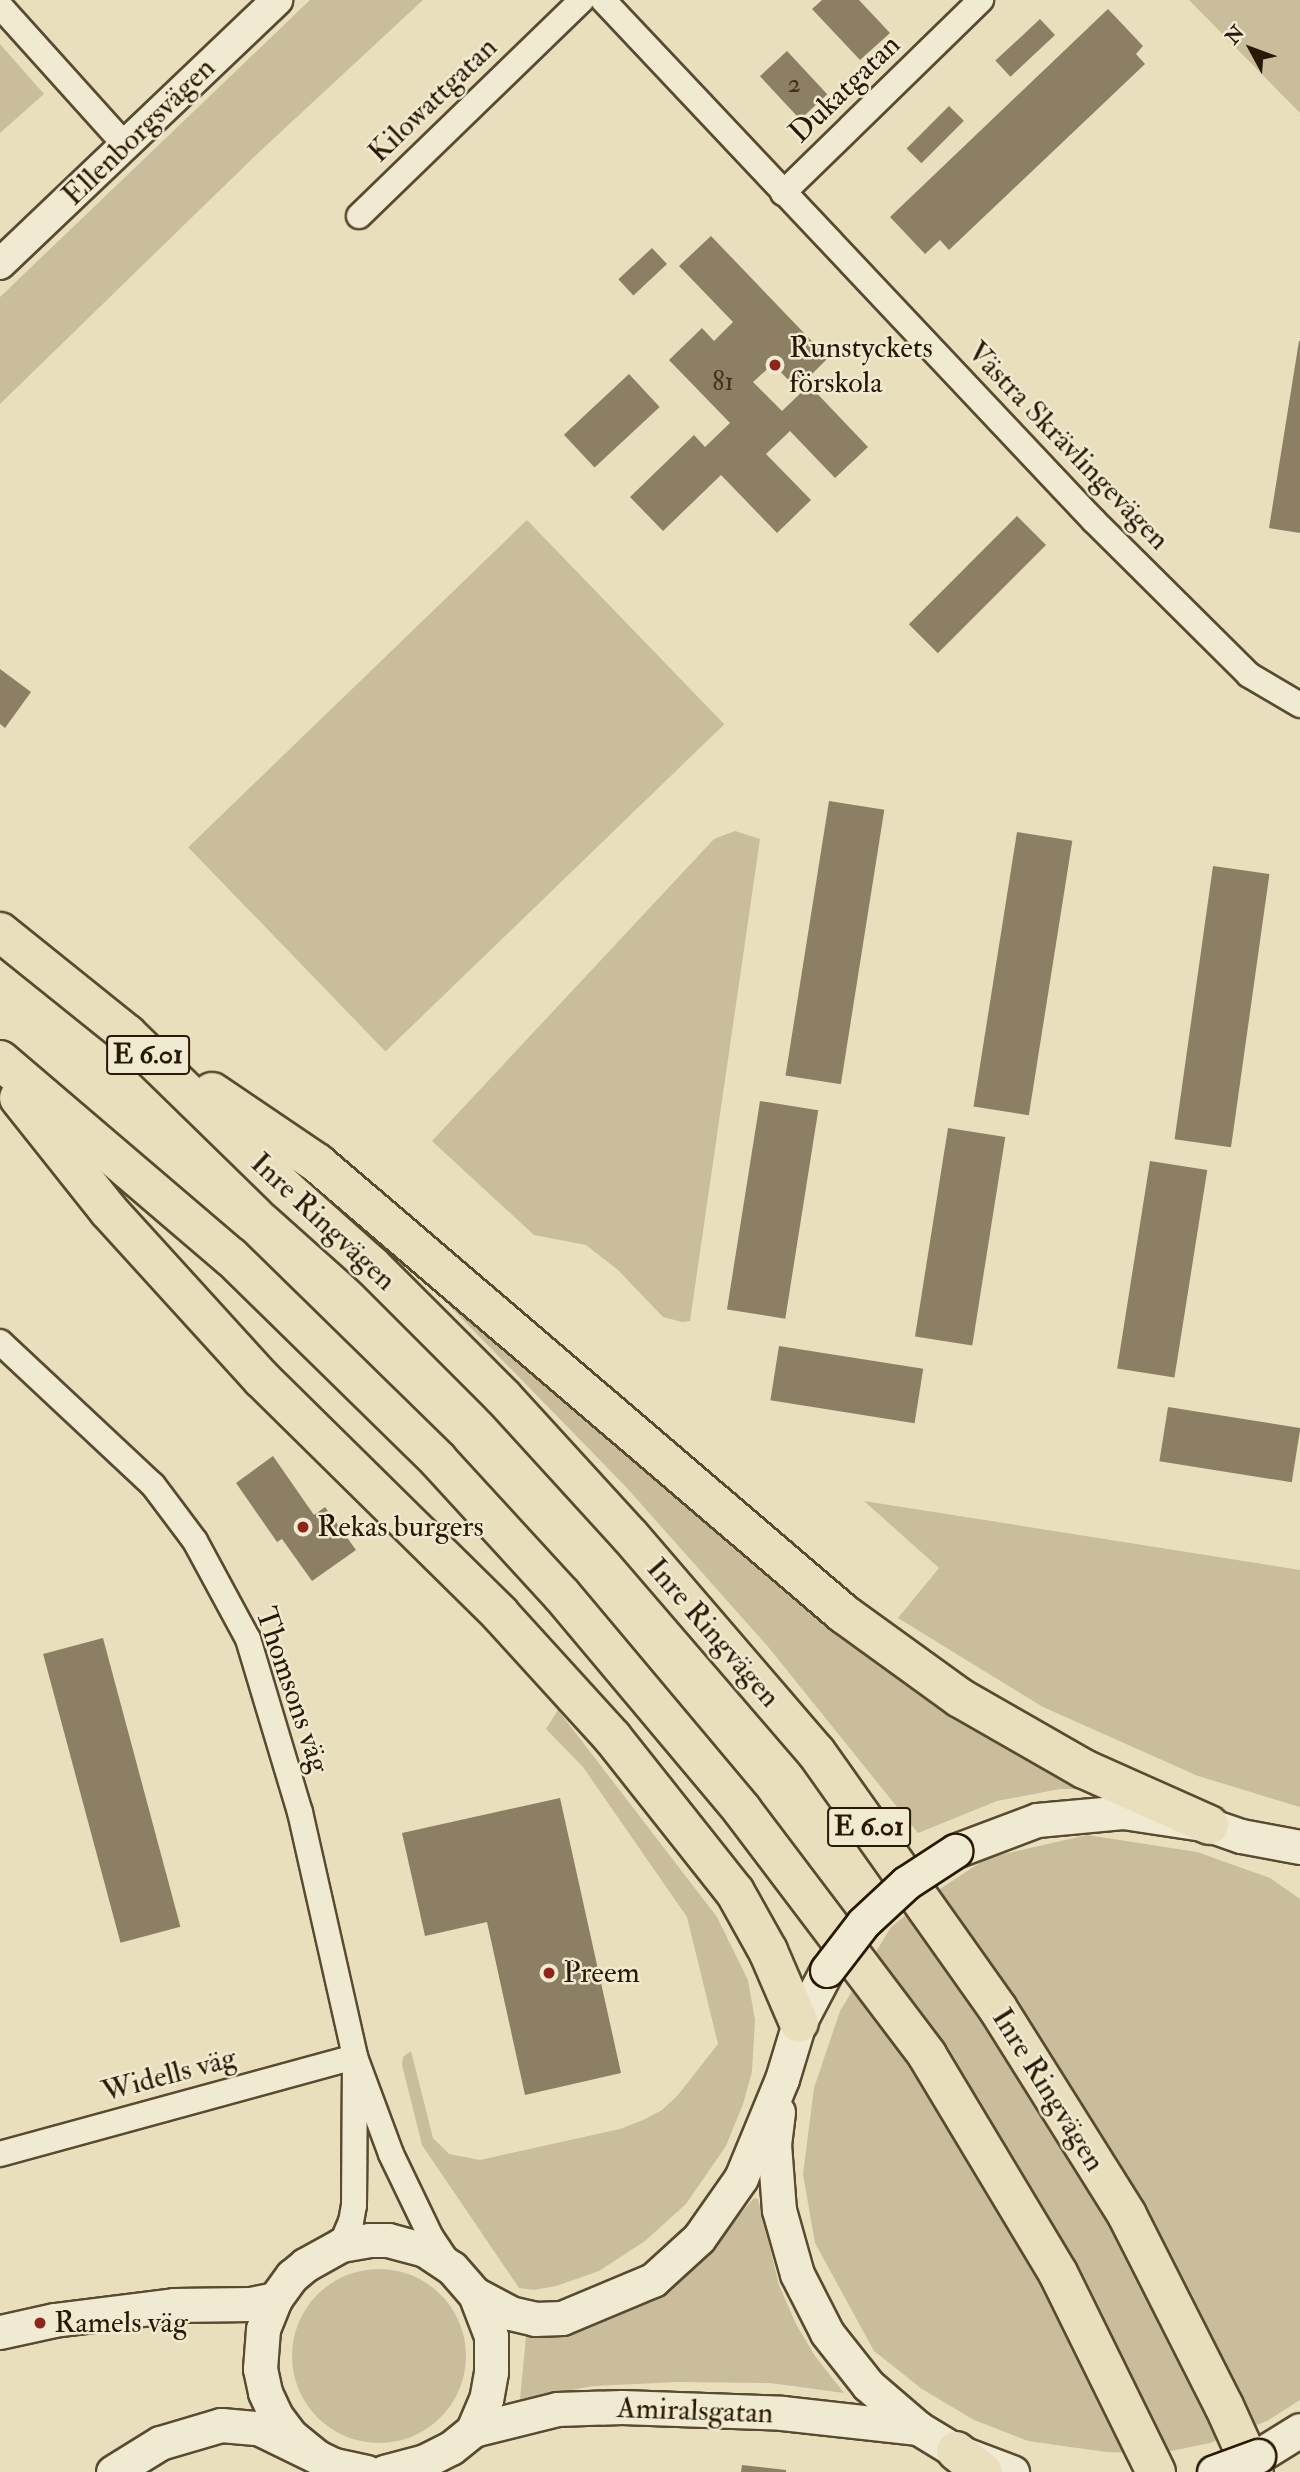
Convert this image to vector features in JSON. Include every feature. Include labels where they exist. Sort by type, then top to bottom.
[{"type":"highway","name":"Inre Ringvägen","points":[[0,932],[127,1034],[287,1190],[372,1265],[503,1396],[630,1536],[816,1752],[998,2009],[1127,2214],[1256,2464]]},
{"type":"highway","points":[[127,1034],[317,1163],[844,1614],[971,1704],[1084,1769],[1225,1831]]},
{"type":"highway","name":"E 6.01","points":[[0,1060],[231,1257],[438,1460],[561,1594],[742,1810],[927,2055],[1058,2273],[1156,2472]]},
{"type":"highway","points":[[0,1074],[109,1211],[262,1379],[500,1614],[612,1737],[735,1892],[768,1951],[799,2023]]},
{"type":"main road","name":"Amiralsgatan","points":[[316,2456],[291,2436],[276,2416],[265,2392],[260,2369],[260,2344],[275,2299],[292,2276],[305,2265],[341,2245],[388,2240],[425,2250],[452,2268],[475,2294],[510,2313],[536,2319],[562,2318],[653,2280],[699,2238],[741,2178],[782,2078],[799,2023],[827,1969],[863,1923],[906,1883],[955,1851],[1037,1820],[1123,1812],[1300,1847]]},
{"type":"main road","name":"Amiralsgatan","points":[[1225,1831],[1300,1871]]},
{"type":"main road","name":"Amiralsgatan","points":[[782,2078],[774,2144],[779,2210],[797,2274],[827,2333],[868,2385],[918,2428],[969,2462],[1012,2472]]},
{"type":"main road","name":"Amiralsgatan","points":[[457,2450],[486,2399],[491,2372],[491,2336],[475,2294]]},
{"type":"main road","points":[[0,2332],[54,2320],[174,2305],[251,2304],[275,2299]]},
{"type":"main road","name":"Amiralsgatan","points":[[384,2472],[408,2468],[556,2409],[622,2407],[782,2413],[918,2428]]},
{"type":"main road","name":"Amiralsgatan","points":[[113,2472],[160,2443],[222,2426],[258,2428],[316,2456],[359,2472],[366,2472]]},
{"type":"main road","points":[[1214,2472],[1256,2464],[1300,2430]]},
{"type":"street","name":"Ellenborgsvägen","points":[[0,264],[277,0]]},
{"type":"street","name":"Kilowattgatan","points":[[359,216],[582,0]]},
{"type":"street","name":"Västra Skrävlingevägen","points":[[603,0],[783,193],[1202,630],[1249,675],[1300,705]]},
{"type":"street","name":"Dukatgatan","points":[[783,193],[981,0]]},
{"type":"street","points":[[0,6],[126,146]]},
{"type":"street","name":"Thomsons väg","points":[[0,1342],[93,1426],[153,1485],[195,1541],[248,1639],[300,1812],[355,2057],[408,2193],[431,2237],[452,2268]]},
{"type":"street","name":"Thomsons väg","points":[[341,2245],[351,2222],[354,2205],[355,2057]]},
{"type":"street","name":"Widells väg","points":[[0,2154],[355,2057]]},
{"type":"shaded area","points":[[310,0],[423,0],[256,155],[0,404],[0,297]]},
{"type":"shaded area","points":[[1189,0],[1300,0],[1300,113]]},
{"type":"shaded area","points":[[0,44],[44,94],[0,133]]},
{"type":"shaded area","points":[[527,520],[724,724],[385,1051],[188,847]]},
{"type":"shaded area","points":[[735,831],[760,839],[690,1321],[682,1322],[663,1317],[618,1270],[586,1245],[534,1235],[432,1141],[714,839]]},
{"type":"shaded area","points":[[326,1179],[1085,1789],[1060,1789],[997,1801],[918,1833],[769,1648],[626,1487]]},
{"type":"shaded area","points":[[864,1501],[1300,1570],[1300,1807],[1198,1776],[1043,1707],[898,1618],[939,1568]]},
{"type":"shaded area","points":[[558,1710],[717,1917],[748,1980],[755,2020],[752,2072],[743,2104],[726,2146],[686,2204],[645,2241],[599,2271],[556,2286],[534,2290],[519,2288],[422,2145],[402,2065],[403,2057],[411,2051],[433,2138],[449,2154],[480,2160],[620,2129],[643,2120],[662,2110],[678,2095],[718,2044],[687,1917],[583,1767],[546,1729]]},
{"type":"shaded area","points":[[1087,1835],[1197,1852],[1270,1878],[1300,1899],[1300,2400],[1267,2421],[1210,2443],[1156,2454],[1106,2452],[1028,2441],[974,2420],[922,2389],[874,2351],[815,2243],[803,2174],[814,2088],[840,2011],[891,1927],[934,1893],[987,1858]]},
{"type":"shaded area","points":[[754,2198],[758,2199],[779,2285],[796,2324],[815,2356],[844,2393],[770,2383],[678,2382],[594,2386],[520,2399],[526,2337],[586,2326],[710,2248]]},
{"type":"shaded area","points":[[379,2269],[412,2275],[441,2294],[460,2323],[466,2356],[460,2389],[441,2418],[412,2437],[379,2443],[346,2437],[317,2418],[298,2389],[292,2356],[298,2323],[317,2294],[346,2275]]},
{"type":"building","points":[[822,0],[859,0],[890,33],[860,60],[812,9]]},
{"type":"building","points":[[1108,9],[1143,46],[1136,54],[1145,64],[949,250],[940,240],[925,254],[890,217]]},
{"type":"building","points":[[1040,19],[1055,35],[1010,77],[995,61]]},
{"type":"building","points":[[787,51],[827,94],[800,119],[760,76]]},
{"type":"building","points":[[949,106],[964,121],[921,163],[907,148]]},
{"type":"building","points":[[711,236],[828,358],[797,389],[773,364],[753,382],[782,411],[809,385],[868,447],[835,478],[790,431],[766,454],[811,500],[777,533],[721,475],[663,531],[630,497],[694,435],[705,447],[730,423],[669,360],[702,328],[714,341],[733,322],[679,266]]},
{"type":"building","points":[[652,248],[667,264],[633,295],[618,279]]},
{"type":"building","points":[[1300,341],[1300,533],[1269,528]]},
{"type":"building","points":[[629,374],[660,407],[595,468],[564,435]]},
{"type":"building","points":[[1017,516],[1046,545],[938,653],[909,624]]},
{"type":"building","points":[[0,669],[31,692],[5,728],[0,724]]},
{"type":"building","points":[[829,801],[884,810],[841,1084],[786,1076]]},
{"type":"building","points":[[1017,832],[1072,841],[1029,1115],[974,1107]]},
{"type":"building","points":[[1213,866],[1269,874],[1231,1147],[1175,1139]]},
{"type":"building","points":[[760,1101],[818,1110],[785,1319],[727,1309]]},
{"type":"building","points":[[948,1128],[1005,1137],[972,1345],[915,1336]]},
{"type":"building","points":[[1150,1161],[1207,1170],[1174,1377],[1117,1368]]},
{"type":"building","points":[[779,1346],[923,1369],[915,1423],[770,1400]]},
{"type":"building","points":[[1168,1407],[1300,1428],[1292,1482],[1159,1461]]},
{"type":"building","name":"Rekas burgers","points":[[273,1456],[314,1515],[325,1507],[356,1550],[312,1581],[282,1539],[277,1542],[236,1483]]},
{"type":"building","points":[[103,1638],[180,1927],[120,1943],[43,1654]]},
{"type":"building","name":"Preem","points":[[560,1798],[621,2073],[525,2095],[487,1922],[425,1936],[402,1833]]},
{"type":"building","points":[[742,2465],[786,2470],[786,2472],[741,2472]]},
{"type":"place","name":"Runstyckets förskola","points":[[775,365]]},
{"type":"place","name":"Rekas burgers","points":[[303,1527]]},
{"type":"place","name":"Preem","points":[[549,1973]]},
{"type":"place","name":"Ramels väg","points":[[40,2323]]}]
